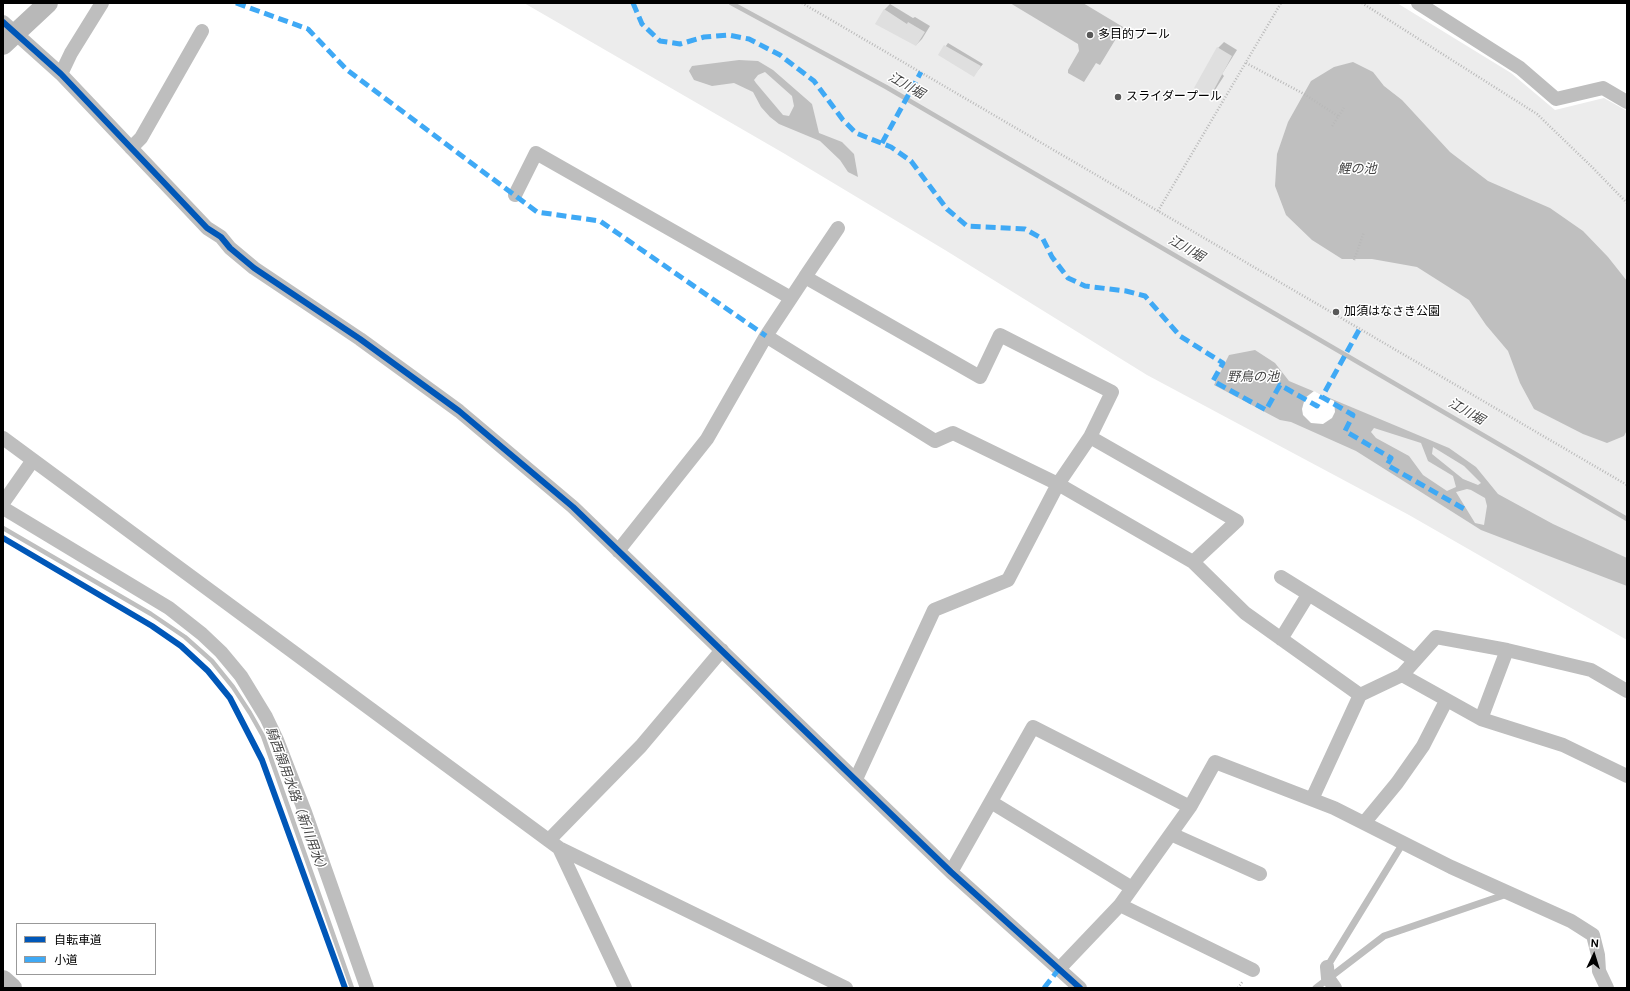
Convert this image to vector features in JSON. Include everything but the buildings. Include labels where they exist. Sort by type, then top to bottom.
[{"type":"main road","points":[[7,34],[48,3]]},
{"type":"main road","points":[[3,980],[12,988]]},
{"type":"street","points":[[61,74],[71,52],[102,3]]},
{"type":"street","points":[[1418,3],[1520,68],[1556,99],[1603,88],[1627,102]]},
{"type":"street","points":[[131,148],[141,138],[202,31]]},
{"type":"street","points":[[7,34],[61,74],[207,228],[221,237],[230,248],[254,268],[360,339],[459,411],[573,507],[951,872],[1080,988]]},
{"type":"street","points":[[515,195],[536,153],[791,298]]},
{"type":"street","points":[[618,551],[706,439],[766,336],[838,228]]},
{"type":"street","points":[[804,277],[980,377],[1000,334],[1112,392],[1090,436],[1058,484],[1008,580],[934,610],[856,779]]},
{"type":"street","points":[[766,336],[935,441],[953,434],[1058,484],[1193,562],[1245,613],[1360,695]]},
{"type":"street","points":[[1090,436],[1237,521],[1193,562]]},
{"type":"street","points":[[3,438],[554,844],[846,988]]},
{"type":"street","points":[[3,503],[33,460]]},
{"type":"street","points":[[3,508],[169,608],[202,634],[221,652],[241,676],[266,717],[277,740],[305,812],[366,988]]},
{"type":"street","points":[[1281,577],[1415,660]]},
{"type":"street","points":[[1282,639],[1308,594]]},
{"type":"street","points":[[1312,799],[1360,695],[1402,675],[1436,637],[1507,650],[1591,670],[1627,691]]},
{"type":"street","points":[[554,844],[641,746],[722,650]]},
{"type":"street","points":[[1481,719],[1507,650]]},
{"type":"street","points":[[1402,675],[1446,701],[1481,719],[1563,746],[1627,776]]},
{"type":"street","points":[[1364,823],[1397,783],[1423,746],[1446,701]]},
{"type":"street","points":[[951,872],[1033,727],[1190,807]]},
{"type":"street","points":[[1059,969],[1120,905],[1190,807],[1215,762],[1334,808],[1450,867],[1571,921],[1593,935],[1598,955],[1599,970],[1607,988]]},
{"type":"street","points":[[991,802],[1132,888]]},
{"type":"street","points":[[1171,834],[1260,874]]},
{"type":"street","points":[[554,844],[625,988]]},
{"type":"street","points":[[1120,905],[1253,970]]},
{"type":"lane","points":[[1330,978],[1404,843]]},
{"type":"lane","points":[[1316,988],[1384,936],[1509,893]]},
{"type":"path","points":[[802,3],[1627,485]]},
{"type":"path","points":[[1158,211],[1281,3]]},
{"type":"path","points":[[1362,3],[1537,114],[1627,203]]},
{"type":"path","points":[[1246,63],[1304,94],[1338,116]]},
{"type":"path","points":[[1332,126],[1344,108]]},
{"type":"path","points":[[1354,260],[1364,232]]},
{"type":"shaded area","name":"加須はなさき公園","points":[[524,3],[1397,3],[1511,73],[1555,110],[1604,98],[1627,111],[1627,640],[1409,515],[1147,375],[945,250],[785,154]]},
{"type":"water","name":"多目的プール","points":[[1010,3],[1083,3],[1123,27],[1100,65],[1096,63],[1084,82],[1068,73],[1068,70],[1079,51],[1078,44]]},
{"type":"water","points":[[739,60],[758,61],[773,70],[812,104],[819,133],[842,142],[854,154],[858,177],[848,172],[840,160],[820,141],[779,124],[770,117],[761,107],[753,92],[734,83],[712,86],[694,80],[689,71],[692,66]],"holes":[[[765,72],[792,96],[794,106],[789,116],[783,115],[754,80],[758,75]]]},
{"type":"water","name":"鯉の池","points":[[1353,62],[1373,72],[1384,86],[1402,100],[1450,152],[1488,181],[1550,208],[1583,231],[1608,257],[1627,281],[1627,430],[1624,436],[1607,443],[1583,434],[1534,409],[1520,383],[1508,351],[1486,325],[1469,300],[1417,267],[1372,259],[1342,259],[1312,240],[1286,215],[1275,186],[1277,154],[1288,122],[1311,81],[1334,67]]},
{"type":"water","name":"野鳥の池","points":[[1255,350],[1275,363],[1289,381],[1449,448],[1476,467],[1498,494],[1553,524],[1627,558],[1627,586],[1481,530],[1356,451],[1291,422],[1280,420],[1214,385],[1229,355]],"holes":[[[1374,428],[1421,443],[1428,461],[1453,476],[1456,487],[1447,491],[1423,475],[1409,456],[1376,438],[1371,432]],[[1433,447],[1464,466],[1481,483],[1478,485],[1463,479],[1432,454]],[[1467,489],[1485,498],[1487,506],[1484,525],[1475,523],[1456,492]]]},
{"type":"pier","points":[[1314,391],[1334,401],[1335,412],[1332,418],[1323,424],[1311,423],[1303,415],[1302,409],[1305,398]]},
{"type":"waterway","name":"江川堀","points":[[731,3],[886,87],[1627,519]]},
{"type":"waterway","name":"騎西領用水路（新川用水）","points":[[3,528],[151,614],[185,637],[212,661],[233,687],[263,736],[352,988]]},
{"type":"marked path","points":[[236,3],[308,29],[347,70],[537,212],[600,221],[766,336]]},
{"type":"marked path","points":[[633,3],[642,24],[660,41],[680,44],[704,37],[728,35],[749,39],[780,55],[814,81],[843,120],[856,133],[891,147],[911,161],[947,209],[967,226],[1025,229],[1043,239],[1052,257],[1068,278],[1085,286],[1126,291],[1145,296],[1180,336],[1223,363],[1213,381],[1266,410],[1280,385],[1317,406],[1322,397]]},
{"type":"marked path","points":[[882,143],[921,72]]},
{"type":"marked path","points":[[1359,330],[1322,397],[1353,415],[1345,431],[1391,458],[1387,465],[1466,510]]},
{"type":"marked path","points":[[1044,988],[1059,969]]},
{"type":"cycle path","points":[[3,22],[61,74],[207,228],[221,237],[230,248],[254,268],[360,339],[459,411],[573,507],[951,872],[1080,988]]},
{"type":"cycle path","points":[[3,538],[152,626],[181,646],[208,671],[230,698],[262,760],[345,988]]},
{"type":"place","name":"多目的プール","points":[[1090,35]]},
{"type":"place","name":"スライダープール","points":[[1118,97]]},
{"type":"place","name":"加須はなさき公園","points":[[1336,312]]}]
